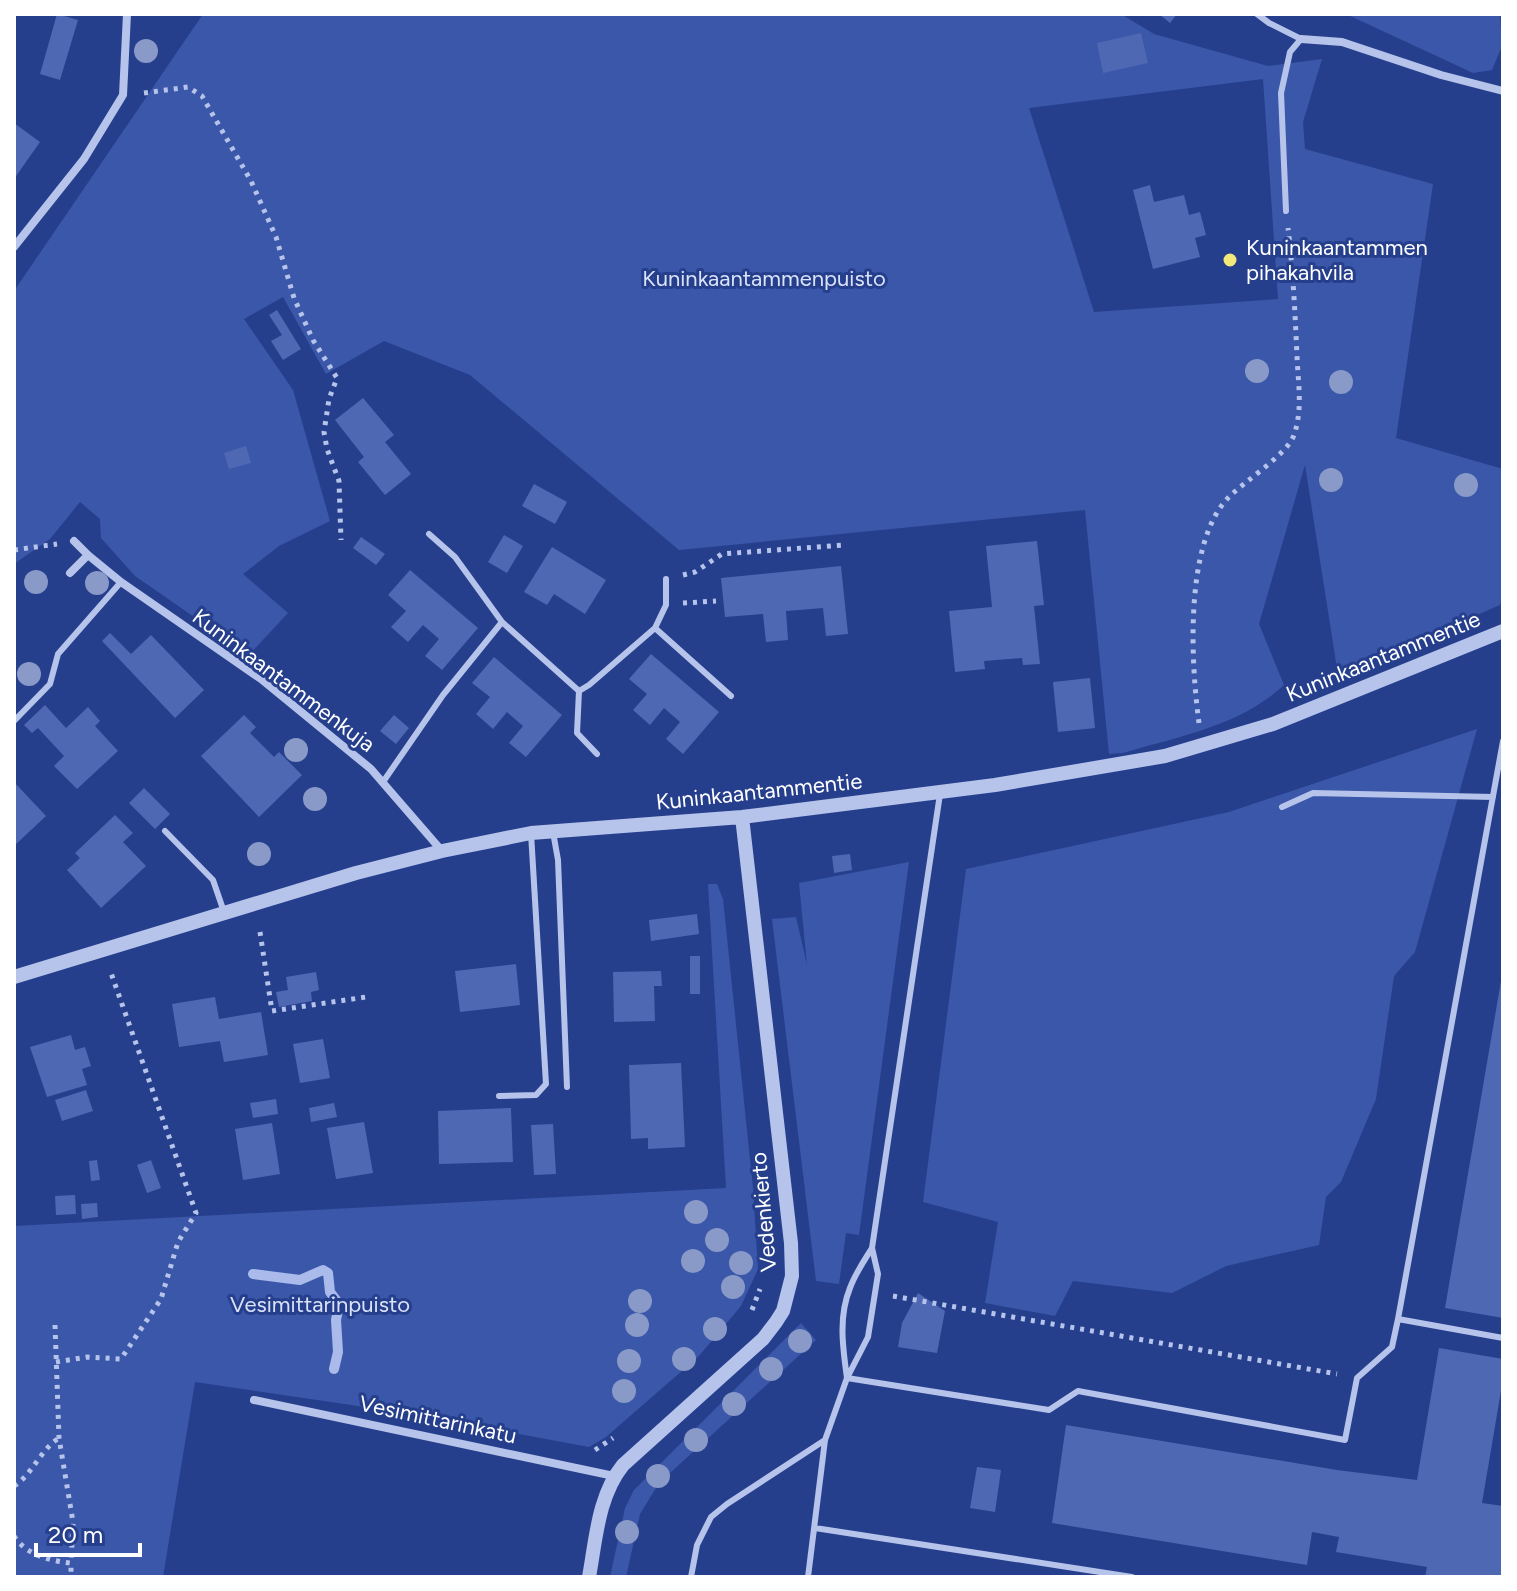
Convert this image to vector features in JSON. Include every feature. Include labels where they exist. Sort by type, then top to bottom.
[{"type":"street","points":[[14,247],[84,159],[123,95],[127,14]]},
{"type":"street","points":[[1301,39],[1342,42],[1441,75],[1503,91]]},
{"type":"street","name":"Kuninkaantammenkuja","points":[[74,541],[121,582],[261,679],[371,769],[442,851]]},
{"type":"street","points":[[70,573],[88,555]]},
{"type":"street","name":"Kuninkaantammentie","points":[[14,977],[356,873],[531,833],[742,817],[940,792],[1165,756],[1273,724],[1503,631]]},
{"type":"street","name":"Vedenkierto","points":[[589,1577],[603,1503],[614,1476],[763,1339],[783,1311],[792,1276],[791,1243],[742,817]]},
{"type":"street","name":"Vesimittarinkatu","points":[[254,1400],[614,1476]]},
{"type":"lane","points":[[1257,14],[1301,39],[1290,52],[1281,93],[1286,211]]},
{"type":"lane","points":[[429,534],[455,557],[502,622],[579,691]]},
{"type":"lane","points":[[579,691],[655,628],[666,605],[666,579]]},
{"type":"lane","points":[[14,721],[50,684],[58,654],[121,582]]},
{"type":"lane","points":[[383,782],[443,695],[502,622]]},
{"type":"lane","points":[[655,628],[731,696]]},
{"type":"lane","points":[[579,691],[577,733],[597,754]]},
{"type":"lane","points":[[847,1378],[1049,1410],[1078,1391],[1345,1440],[1357,1378],[1392,1347],[1503,741]]},
{"type":"lane","points":[[847,1378],[841,1333],[849,1289],[872,1248],[939,818],[940,792]]},
{"type":"lane","points":[[1282,807],[1313,793],[1493,797]]},
{"type":"lane","points":[[165,831],[213,880],[224,912]]},
{"type":"lane","points":[[553,832],[558,860],[567,1087]]},
{"type":"lane","points":[[499,1096],[536,1095],[546,1084],[531,833]]},
{"type":"lane","points":[[808,1577],[825,1440],[847,1378],[868,1337],[878,1274],[872,1248]]},
{"type":"lane","points":[[1398,1319],[1503,1338]]},
{"type":"lane","points":[[691,1577],[697,1545],[711,1517],[825,1440]]},
{"type":"lane","points":[[815,1528],[1132,1577]]},
{"type":"path","points":[[123,95],[188,87],[202,96],[251,181],[276,237],[294,298],[313,340],[337,378],[329,399],[324,432],[339,481],[341,540]]},
{"type":"path","points":[[1203,745],[1193,679],[1194,607],[1205,536],[1212,519],[1227,498],[1292,439],[1299,416],[1294,274],[1286,211]]},
{"type":"path","points":[[14,550],[74,541]]},
{"type":"path","points":[[695,572],[722,554],[843,545]]},
{"type":"path","points":[[666,605],[716,601]]},
{"type":"path","points":[[260,932],[272,1011],[366,997]]},
{"type":"path","points":[[56,1362],[87,1357],[121,1359],[161,1299],[178,1242],[196,1213],[103,950]]},
{"type":"path","points":[[745,1319],[764,1277]]},
{"type":"path","points":[[892,1296],[1357,1378]]},
{"type":"path","points":[[55,1325],[59,1438],[73,1522],[71,1577]]},
{"type":"path","points":[[585,1469],[595,1449],[617,1435]]},
{"type":"path","points":[[14,1486],[22,1481],[47,1446],[59,1438]]},
{"type":"path","points":[[14,1536],[46,1560],[71,1563]]},
{"type":"green space","name":"Kuninkaantammenpuisto","points":[[203,14],[1121,14],[1154,34],[1268,66],[1322,59],[1303,122],[1305,149],[1433,184],[1396,438],[1503,469],[1503,590],[1500,605],[1338,675],[1305,465],[1259,624],[1284,685],[1248,711],[1208,728],[1123,753],[1109,754],[1085,510],[679,550],[470,375],[384,341],[326,374],[283,297],[244,319],[293,390],[330,521],[279,546],[243,574],[288,613],[249,655],[135,576],[101,538],[100,519],[80,502],[50,539],[14,564],[14,291]],"holes":[[[1263,79],[1278,299],[1094,312],[1029,108]]]},
{"type":"green space","points":[[1346,14],[1500,14],[1502,46],[1492,70],[1473,73]]},
{"type":"green space","points":[[1477,729],[1415,952],[1394,976],[1376,1099],[1341,1182],[1326,1197],[1319,1245],[1226,1266],[1172,1293],[1073,1281],[1055,1316],[985,1303],[998,1222],[923,1202],[966,869],[1229,812]]},
{"type":"green space","points":[[909,862],[859,1235],[846,1233],[839,1284],[816,1281],[772,919],[796,917],[807,965],[799,883]]},
{"type":"green space","name":"Vesimittarinpuisto","points":[[708,884],[717,884],[723,899],[753,1188],[758,1269],[741,1306],[699,1356],[606,1437],[589,1447],[399,1412],[195,1382],[163,1577],[14,1577],[14,1226],[726,1188]]},
{"type":"green space","points":[[801,1323],[816,1340],[659,1483],[640,1514],[626,1577],[610,1577],[625,1508],[634,1490]]},
{"type":"building","points":[[57,14],[78,20],[60,80],[40,74]]},
{"type":"building","points":[[1159,14],[1177,14],[1170,23]]},
{"type":"building","points":[[1141,33],[1148,63],[1103,73],[1097,43]]},
{"type":"building","points":[[14,123],[40,142],[14,179]]},
{"type":"building","points":[[1150,185],[1154,202],[1184,195],[1189,215],[1200,212],[1206,235],[1195,238],[1200,257],[1153,269],[1133,190]]},
{"type":"building","points":[[277,310],[301,349],[283,360],[271,341],[282,335],[269,315]]},
{"type":"building","points":[[363,398],[394,435],[385,442],[411,474],[385,495],[358,462],[364,457],[335,420]]},
{"type":"building","points":[[246,446],[251,463],[229,469],[224,453]]},
{"type":"building","points":[[534,484],[567,502],[555,524],[522,506]]},
{"type":"building","points":[[504,535],[523,546],[507,573],[488,562]]},
{"type":"building","points":[[361,537],[385,554],[376,565],[353,548]]},
{"type":"building","points":[[1037,541],[1044,605],[1034,606],[1040,664],[1023,665],[1022,658],[984,661],[985,669],[955,672],[949,611],[992,607],[986,546]]},
{"type":"building","points":[[552,547],[606,580],[585,614],[554,594],[547,605],[524,592]]},
{"type":"building","points":[[841,566],[848,634],[826,636],[823,608],[786,611],[788,640],[766,642],[763,614],[725,617],[721,578]]},
{"type":"building","points":[[410,570],[478,628],[442,670],[425,656],[439,639],[423,625],[408,642],[391,627],[406,611],[388,595]]},
{"type":"building","points":[[110,633],[131,654],[151,635],[204,690],[175,718],[102,641]]},
{"type":"building","points":[[651,654],[719,712],[683,754],[666,739],[680,722],[664,708],[650,725],[633,710],[647,694],[629,679]]},
{"type":"building","points":[[494,657],[562,715],[526,757],[509,743],[523,726],[507,712],[493,729],[476,714],[490,697],[472,683]]},
{"type":"building","points":[[1090,678],[1095,728],[1058,732],[1053,682]]},
{"type":"building","points":[[45,705],[66,728],[88,707],[100,721],[95,726],[118,751],[77,789],[54,766],[64,756],[38,728],[32,733],[24,725]]},
{"type":"building","points":[[244,715],[256,727],[250,733],[274,757],[279,752],[302,775],[259,817],[201,756]]},
{"type":"building","points":[[394,715],[409,728],[396,744],[380,731]]},
{"type":"building","points":[[14,782],[46,816],[14,846]]},
{"type":"building","points":[[144,788],[170,814],[155,829],[129,803]]},
{"type":"building","points":[[115,815],[133,833],[123,842],[146,866],[101,908],[67,870],[80,858],[75,853]]},
{"type":"building","points":[[850,854],[852,870],[834,873],[832,856]]},
{"type":"building","points":[[697,914],[699,934],[651,941],[649,920]]},
{"type":"building","points":[[690,956],[700,956],[700,994],[690,994]]},
{"type":"building","points":[[516,964],[520,1005],[460,1012],[455,971]]},
{"type":"building","points":[[661,971],[662,986],[654,986],[655,1021],[614,1022],[613,972]]},
{"type":"building","points":[[316,972],[319,990],[311,992],[312,1001],[279,1007],[276,992],[288,990],[286,977]]},
{"type":"building","points":[[1503,982],[1503,1318],[1445,1308]]},
{"type":"building","points":[[215,997],[219,1019],[261,1012],[268,1055],[224,1062],[220,1041],[179,1047],[172,1004]]},
{"type":"building","points":[[71,1035],[75,1050],[85,1047],[91,1066],[82,1069],[87,1085],[47,1097],[30,1047]]},
{"type":"building","points":[[323,1039],[330,1078],[300,1083],[293,1044]]},
{"type":"building","points":[[681,1063],[685,1147],[648,1149],[648,1138],[631,1139],[629,1065]]},
{"type":"building","points":[[86,1090],[93,1111],[62,1121],[55,1100]]},
{"type":"building","points":[[276,1099],[278,1114],[253,1118],[250,1103]]},
{"type":"building","points":[[334,1103],[337,1117],[311,1122],[309,1108]]},
{"type":"building","points":[[511,1108],[513,1162],[439,1164],[438,1111]]},
{"type":"building","points":[[364,1122],[373,1173],[336,1179],[327,1128]]},
{"type":"building","points":[[272,1123],[280,1174],[243,1180],[235,1129]]},
{"type":"building","points":[[553,1124],[556,1174],[534,1175],[531,1125]]},
{"type":"building","points":[[97,1160],[100,1180],[91,1181],[89,1161]]},
{"type":"building","points":[[151,1160],[161,1188],[147,1193],[137,1165]]},
{"type":"building","points":[[75,1195],[76,1214],[56,1215],[55,1196]]},
{"type":"building","points":[[97,1203],[98,1217],[82,1219],[81,1204]]},
{"type":"building","points":[[918,1293],[945,1311],[937,1353],[898,1347],[902,1323]]},
{"type":"building","points":[[1439,1348],[1503,1359],[1503,1379],[1482,1503],[1503,1506],[1503,1577],[1425,1577],[1427,1567],[1336,1552],[1339,1537],[1312,1532],[1307,1565],[1052,1523],[1066,1425],[1337,1470],[1417,1480]]},
{"type":"building","points":[[977,1467],[1001,1470],[995,1512],[970,1508]]},
{"type":"waterway","points":[[253,1274],[300,1280],[323,1270],[328,1273],[330,1292],[339,1304],[336,1320],[338,1352],[334,1369]]},
{"type":"place","name":"Kuninkaantammen pihakahvila","points":[[1230,260]]}]
